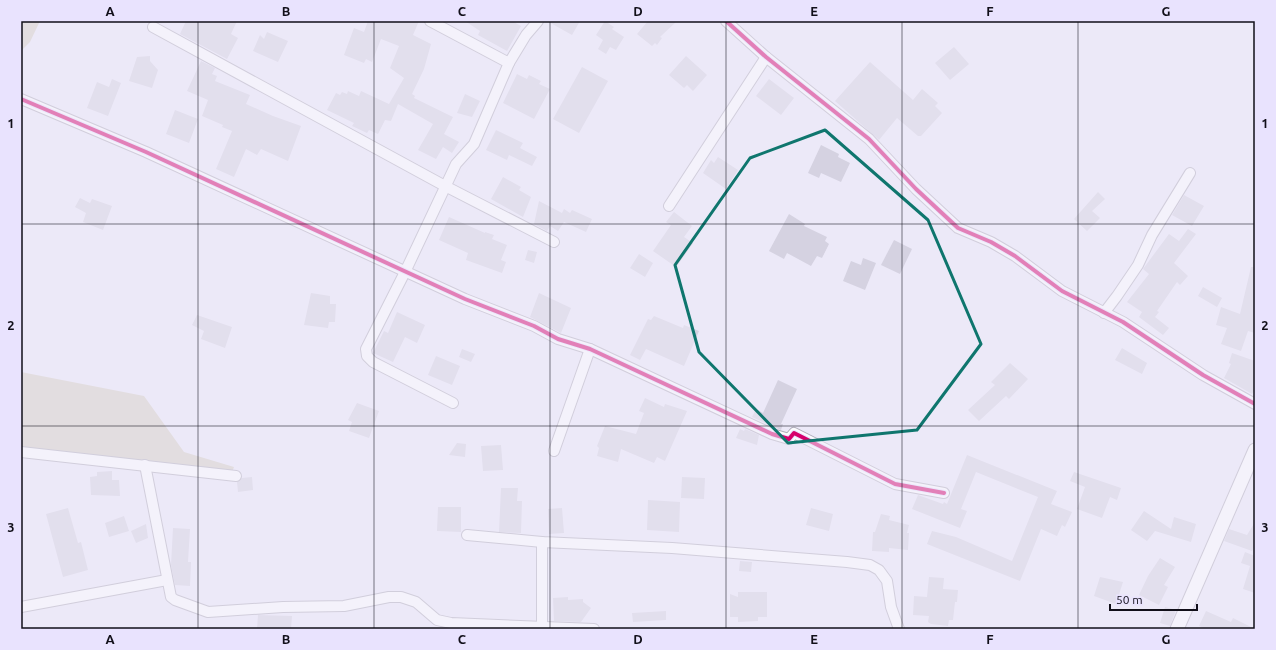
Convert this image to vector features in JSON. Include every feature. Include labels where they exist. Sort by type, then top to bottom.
[{"type":"street","points":[[430,21],[509,63]]},
{"type":"street","points":[[453,403],[373,362],[367,356],[366,349],[406,270],[456,164],[474,144],[509,63],[526,35],[538,21]]},
{"type":"street","points":[[726,21],[766,57],[869,139],[916,190],[958,228],[990,242],[1015,256],[1062,291],[1123,322],[1203,375],[1255,404]]},
{"type":"street","points":[[153,27],[445,186],[554,242]]},
{"type":"street","points":[[669,206],[766,57]]},
{"type":"street","points":[[21,99],[146,152],[332,239],[406,270],[465,298],[534,326],[558,339],[590,349],[772,434],[790,439],[794,433],[895,484],[944,493]]},
{"type":"street","points":[[1104,313],[1138,265],[1152,235],[1190,173]]},
{"type":"street","points":[[554,451],[590,349]]},
{"type":"street","points":[[1177,629],[1251,469],[1255,450]]},
{"type":"street","points":[[21,452],[236,476]]},
{"type":"street","points":[[145,465],[167,580],[171,597],[174,600],[208,612],[283,606],[344,606],[389,597],[401,597],[416,602],[437,620],[451,624],[594,629]]},
{"type":"street","points":[[467,535],[542,542],[672,548],[870,565],[879,570],[887,581],[891,607],[899,629]]},
{"type":"street","points":[[542,542],[542,626]]},
{"type":"street","points":[[21,608],[167,580]]},
{"type":"highlighted area","points":[[825,130],[928,220],[981,344],[917,430],[788,443],[699,352],[675,265],[750,158]]},
{"type":"shaded area","points":[[21,21],[40,21],[30,42],[21,51]]},
{"type":"shaded area","points":[[21,372],[144,396],[184,452],[234,467],[231,475],[21,452]]},
{"type":"building","points":[[186,21],[237,21],[231,34],[238,38],[227,59],[180,34]]},
{"type":"building","points":[[368,21],[419,21],[413,35],[431,44],[424,69],[412,94],[415,96],[414,98],[453,117],[444,134],[459,142],[452,153],[443,147],[436,159],[418,150],[433,124],[398,104],[391,121],[385,120],[378,134],[369,130],[367,133],[352,126],[354,123],[327,110],[336,93],[340,95],[342,92],[347,94],[348,91],[359,96],[361,91],[389,104],[404,78],[390,68],[399,46],[381,39],[372,62],[366,59],[364,63],[344,55],[354,28],[364,32]]},
{"type":"building","points":[[465,21],[512,21],[521,26],[507,51],[478,35],[480,31]]},
{"type":"building","points":[[547,21],[580,21],[572,35]]},
{"type":"building","points":[[605,21],[614,27],[612,29],[624,37],[616,50],[610,47],[606,54],[598,49],[603,40],[596,35]]},
{"type":"building","points":[[648,21],[677,21],[660,37],[662,38],[657,45],[655,43],[652,46],[637,34]]},
{"type":"building","points":[[267,32],[288,41],[278,62],[253,51],[260,35],[264,39]]},
{"type":"building","points":[[954,47],[969,64],[950,80],[935,63]]},
{"type":"building","points":[[150,56],[150,61],[158,70],[152,88],[129,81],[137,57]]},
{"type":"building","points":[[686,56],[707,75],[693,91],[687,85],[684,88],[669,75]]},
{"type":"building","points":[[201,61],[215,68],[212,74],[217,76],[215,81],[250,95],[246,104],[301,126],[288,161],[261,149],[257,155],[246,149],[234,177],[216,169],[232,131],[222,127],[223,125],[202,116],[208,100],[187,91]]},
{"type":"building","points":[[870,62],[913,100],[922,89],[938,103],[935,106],[942,113],[921,136],[918,136],[897,118],[879,140],[835,101]]},
{"type":"building","points":[[582,67],[608,81],[579,133],[553,119]]},
{"type":"building","points":[[517,74],[527,79],[529,75],[541,81],[539,84],[550,89],[534,119],[503,103]]},
{"type":"building","points":[[112,79],[121,83],[108,116],[87,108],[97,82],[109,87]]},
{"type":"building","points":[[769,79],[794,98],[781,115],[756,96]]},
{"type":"building","points":[[465,94],[480,101],[472,117],[457,113]]},
{"type":"building","points":[[175,110],[198,119],[189,143],[166,134]]},
{"type":"building","points":[[496,130],[523,143],[520,148],[537,157],[532,166],[509,155],[507,160],[486,150]]},
{"type":"building","points":[[821,145],[839,154],[838,157],[850,163],[841,182],[821,173],[819,178],[808,173]]},
{"type":"building","points":[[718,157],[738,170],[726,189],[703,173],[711,160],[714,163]]},
{"type":"building","points":[[503,177],[521,187],[519,190],[531,197],[523,217],[491,199]]},
{"type":"building","points":[[1098,192],[1105,199],[1092,211],[1100,218],[1087,231],[1074,219]]},
{"type":"building","points":[[1184,195],[1204,206],[1192,226],[1172,215]]},
{"type":"building","points":[[80,198],[90,203],[92,199],[112,206],[103,230],[83,222],[86,213],[75,207]]},
{"type":"building","points":[[539,201],[562,213],[564,209],[570,213],[572,210],[592,219],[586,232],[564,222],[558,231],[550,226],[547,231],[534,224]]},
{"type":"building","points":[[674,212],[692,226],[684,237],[693,243],[676,267],[653,251],[671,225],[666,222]]},
{"type":"building","points":[[789,214],[805,224],[804,226],[827,237],[825,241],[829,244],[822,258],[817,256],[811,266],[787,253],[784,259],[769,251]]},
{"type":"building","points":[[449,217],[485,233],[494,235],[492,239],[507,245],[501,260],[506,262],[502,273],[466,260],[468,253],[439,240]]},
{"type":"building","points":[[1188,229],[1196,234],[1174,263],[1188,276],[1180,285],[1177,282],[1157,311],[1159,312],[1155,317],[1169,328],[1163,335],[1139,317],[1142,312],[1127,302],[1149,274],[1143,269],[1169,234],[1179,241]]},
{"type":"building","points":[[894,240],[912,249],[900,274],[881,265]]},
{"type":"building","points":[[528,250],[537,252],[534,263],[525,260]]},
{"type":"building","points":[[639,254],[653,263],[645,277],[630,268]]},
{"type":"building","points":[[863,258],[876,263],[865,290],[843,281],[851,261],[861,265]]},
{"type":"building","points":[[1251,267],[1255,267],[1255,333],[1248,331],[1241,351],[1221,344],[1227,328],[1216,325],[1221,307],[1240,314]]},
{"type":"building","points":[[1203,287],[1222,298],[1217,307],[1198,296]]},
{"type":"building","points":[[311,293],[330,296],[330,304],[336,304],[335,322],[329,322],[328,328],[304,325]]},
{"type":"building","points":[[539,293],[571,308],[561,333],[530,317]]},
{"type":"building","points":[[397,312],[425,325],[417,343],[405,337],[393,362],[373,353],[384,331],[388,333]]},
{"type":"building","points":[[197,315],[232,327],[225,348],[201,339],[204,331],[192,325]]},
{"type":"building","points":[[654,316],[683,328],[684,325],[699,331],[684,366],[646,349],[640,360],[630,355],[648,319],[651,320]]},
{"type":"building","points":[[1122,348],[1147,363],[1142,374],[1115,360]]},
{"type":"building","points":[[462,349],[475,354],[471,362],[459,357]]},
{"type":"building","points":[[1232,353],[1255,361],[1255,389],[1252,394],[1224,378],[1231,364],[1229,363]]},
{"type":"building","points":[[436,356],[460,366],[452,385],[428,375]]},
{"type":"building","points":[[1010,363],[1028,379],[1009,399],[1006,396],[979,421],[968,410],[995,385],[991,382]]},
{"type":"building","points":[[778,380],[797,389],[781,424],[783,424],[781,430],[752,417],[756,409],[763,413]]},
{"type":"building","points":[[645,398],[664,407],[665,404],[687,411],[665,461],[657,457],[654,463],[621,449],[618,462],[597,456],[599,448],[597,446],[605,426],[636,434],[644,413],[639,411]]},
{"type":"building","points":[[357,403],[379,411],[369,438],[349,431],[352,422],[348,420]]},
{"type":"building","points":[[740,429],[744,431],[745,429],[759,435],[757,445],[736,438]]},
{"type":"building","points":[[457,443],[466,444],[465,457],[449,455]]},
{"type":"building","points":[[501,445],[503,470],[483,471],[481,446]]},
{"type":"building","points":[[967,455],[1057,491],[1051,504],[1072,512],[1065,527],[1062,525],[1057,536],[1041,529],[1020,581],[927,544],[932,531],[956,537],[1012,561],[1038,497],[976,472],[961,509],[967,511],[960,528],[912,509],[918,495],[947,504]]},
{"type":"building","points":[[112,471],[112,480],[119,480],[120,496],[91,495],[90,477],[97,476],[97,472]]},
{"type":"building","points":[[1074,472],[1121,488],[1117,500],[1110,497],[1102,518],[1077,509],[1085,487],[1070,481]]},
{"type":"building","points":[[252,477],[253,490],[238,492],[237,482],[242,478]]},
{"type":"building","points":[[682,477],[705,478],[704,499],[681,498]]},
{"type":"building","points":[[501,488],[518,488],[517,501],[522,501],[521,533],[499,532]]},
{"type":"building","points":[[648,500],[680,502],[679,532],[647,530]]},
{"type":"building","points":[[438,507],[461,507],[461,532],[437,531]]},
{"type":"building","points":[[68,508],[78,543],[81,542],[88,570],[63,577],[46,514]]},
{"type":"building","points":[[562,508],[564,533],[549,534],[548,509]]},
{"type":"building","points":[[811,508],[833,514],[829,531],[806,525]]},
{"type":"building","points":[[1144,511],[1171,529],[1174,517],[1196,524],[1191,542],[1155,531],[1147,541],[1131,530]]},
{"type":"building","points":[[881,514],[890,516],[889,520],[909,525],[907,533],[909,533],[908,550],[889,548],[889,552],[872,551],[873,532],[875,532]]},
{"type":"building","points":[[124,516],[129,531],[109,537],[105,523]]},
{"type":"building","points":[[1255,522],[1255,546],[1252,551],[1224,541],[1229,529],[1247,535]]},
{"type":"building","points":[[146,524],[148,538],[136,543],[131,531]]},
{"type":"building","points":[[173,528],[190,529],[188,562],[191,562],[190,586],[175,585],[171,565]]},
{"type":"building","points":[[1245,552],[1255,556],[1255,593],[1243,589],[1250,566],[1241,563]]},
{"type":"building","points":[[1160,558],[1175,567],[1164,585],[1168,587],[1159,605],[1139,595],[1148,576]]},
{"type":"building","points":[[740,561],[752,562],[751,572],[739,571]]},
{"type":"building","points":[[929,577],[944,578],[943,589],[958,590],[953,620],[949,620],[948,626],[931,624],[928,622],[929,616],[913,615],[914,596],[927,597]]},
{"type":"building","points":[[1100,577],[1123,582],[1116,604],[1094,596]]},
{"type":"building","points":[[738,592],[767,592],[767,617],[758,617],[758,621],[738,622],[738,617],[730,617],[730,594],[738,597]]},
{"type":"building","points":[[568,597],[568,600],[583,599],[583,602],[591,608],[581,622],[554,621],[553,598]]},
{"type":"building","points":[[1165,607],[1176,610],[1170,626],[1160,623]]},
{"type":"building","points":[[666,611],[666,620],[633,622],[632,613]]},
{"type":"building","points":[[1206,611],[1231,622],[1233,618],[1255,629],[1206,629],[1199,626]]},
{"type":"building","points":[[258,615],[292,616],[291,629],[257,629]]},
{"type":"cycle path","points":[[726,21],[766,57],[869,139],[916,189],[958,228],[991,242],[1015,256],[1062,291],[1123,322],[1203,375],[1255,404]]},
{"type":"cycle path","points":[[21,99],[146,152],[465,299],[534,326],[558,339],[590,349],[772,434],[789,439],[794,433],[895,484],[944,493]]}]
